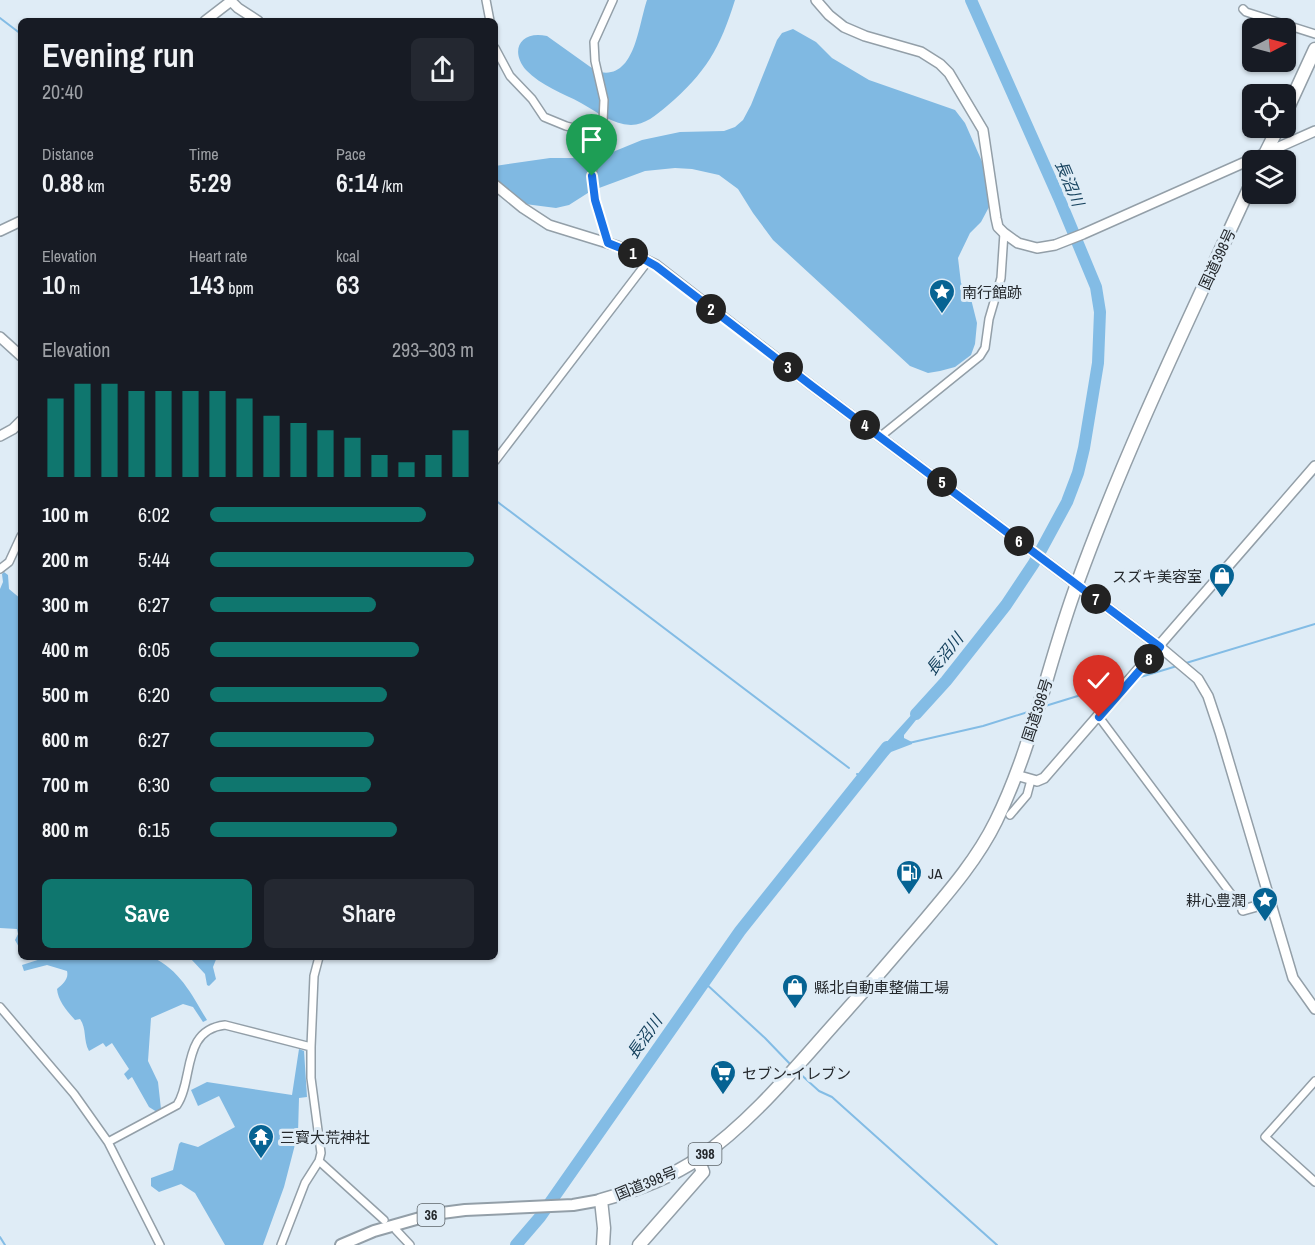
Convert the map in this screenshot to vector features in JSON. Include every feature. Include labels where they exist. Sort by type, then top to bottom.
[{"type":"highway","points":[[1296,90],[1315,49]]},
{"type":"highway","name":"国道398号","points":[[603,1245],[604,1220],[601,1200],[657,1181],[698,1159],[739,1125],[789,1075],[867,988],[956,882],[995,822],[1016,775],[1076,585],[1142,421],[1242,204]]},
{"type":"highway","name":"国道398号","points":[[639,1245],[703,1172],[698,1159]]},
{"type":"main road","name":"36","points":[[341,1245],[374,1231],[434,1214],[465,1210],[573,1205],[601,1200]]},
{"type":"street","points":[[209,18],[231,0],[238,9],[253,18]]},
{"type":"street","points":[[486,0],[489,18]]},
{"type":"street","points":[[608,243],[592,187],[592,167],[598,134],[603,122],[604,100],[595,62],[594,42],[613,0]]},
{"type":"street","points":[[816,0],[844,27],[865,36],[921,52],[940,64],[949,73],[983,130],[998,227],[1018,243],[1037,248],[1047,247],[1083,234],[1242,165]]},
{"type":"street","points":[[1242,9],[1315,34]]},
{"type":"street","points":[[498,54],[510,76],[532,99],[544,117],[566,126],[598,134]]},
{"type":"street","points":[[1276,150],[1315,131]]},
{"type":"street","points":[[498,187],[549,225],[608,243],[648,261],[1160,647],[1198,679],[1212,705],[1293,978],[1315,1009]]},
{"type":"street","points":[[0,231],[18,222]]},
{"type":"street","points":[[881,436],[980,356],[985,348],[989,319],[1000,278],[1004,233]]},
{"type":"street","points":[[498,457],[648,261]]},
{"type":"street","points":[[0,337],[18,353]]},
{"type":"street","points":[[0,436],[18,424]]},
{"type":"street","points":[[1016,775],[1037,781],[1044,778],[1315,466]]},
{"type":"street","points":[[0,569],[9,562],[18,542]]},
{"type":"street","points":[[1099,717],[1243,910],[1271,902]]},
{"type":"street","points":[[1010,815],[1027,795],[1031,780]]},
{"type":"street","points":[[281,1245],[306,1183],[319,1161],[320,1140],[311,1078],[314,976],[318,960]]},
{"type":"street","points":[[0,1007],[74,1095],[108,1142],[160,1245]]},
{"type":"street","points":[[108,1142],[177,1105],[183,1095],[190,1055],[208,1030],[216,1026],[225,1025],[311,1047]]},
{"type":"street","points":[[1315,1081],[1264,1137],[1315,1182]]},
{"type":"street","points":[[319,1161],[384,1220]]},
{"type":"street","points":[[396,1230],[410,1245]]},
{"type":"shaded area","points":[[647,0],[735,0],[724,32],[702,71],[681,94],[646,121],[631,125],[611,120],[552,89],[526,70],[521,63],[518,55],[520,43],[530,36],[538,35],[547,36],[596,71],[609,72],[619,69],[633,50]]},
{"type":"shaded area","points":[[793,29],[816,42],[832,58],[869,80],[955,110],[965,123],[991,182],[992,195],[981,222],[970,233],[958,258],[961,283],[971,299],[977,323],[975,344],[971,355],[955,367],[928,373],[910,366],[773,240],[738,189],[719,175],[675,168],[645,171],[591,191],[569,205],[556,208],[525,204],[498,185],[498,166],[550,158],[598,158],[642,140],[680,132],[724,131],[735,127],[743,120],[751,105],[777,40],[782,33]]},
{"type":"shaded area","points":[[4,572],[8,575],[9,589],[18,596],[18,934],[17,929],[0,928],[0,589],[3,582]]},
{"type":"shaded area","points":[[924,701],[928,705],[904,735],[904,738],[912,744],[891,752],[880,762],[874,756]]},
{"type":"shaded area","points":[[38,960],[158,960],[178,976],[207,1020],[203,1022],[193,1007],[183,1004],[151,1018],[148,1061],[158,1082],[161,1109],[157,1112],[149,1107],[132,1077],[128,1080],[124,1074],[129,1069],[112,1043],[106,1047],[103,1043],[89,1051],[80,1019],[75,1020],[69,1013],[58,993],[57,989],[66,979],[67,971],[47,965],[24,971],[22,965]]},
{"type":"shaded area","points":[[192,960],[216,960],[213,967],[216,979],[209,986],[205,974]]},
{"type":"shaded area","points":[[299,1049],[304,1051],[307,1097],[299,1098],[298,1133],[284,1187],[263,1245],[225,1245],[195,1193],[181,1184],[159,1192],[151,1186],[151,1178],[173,1170],[181,1142],[198,1147],[235,1127],[219,1096],[198,1106],[191,1090],[207,1082],[292,1095]]},
{"type":"waterway","name":"長沼川","points":[[916,714],[946,681],[1006,605],[1034,563],[1067,502],[1084,448],[1098,363],[1100,312],[1096,287],[971,0]]},
{"type":"waterway","points":[[0,18],[18,32]]},
{"type":"waterway","points":[[498,502],[849,768]]},
{"type":"waterway","points":[[1186,663],[1315,624]]},
{"type":"waterway","points":[[1134,679],[1177,666]]},
{"type":"waterway","points":[[1042,707],[1123,682]]},
{"type":"waterway","points":[[909,743],[983,726],[1031,711]]},
{"type":"waterway","name":"長沼川","points":[[516,1245],[540,1217],[740,931],[887,747]]},
{"type":"waterway","name":"長沼川","points":[[857,774],[863,777]]},
{"type":"waterway","points":[[704,982],[791,1065]]},
{"type":"waterway","points":[[797,1071],[819,1091],[832,1097],[997,1245]]},
{"type":"waterway","points":[[0,1237],[5,1245]]},
{"type":"place","name":"南行館跡","points":[[942,315]]},
{"type":"place","name":"スズキ美容室","points":[[1222,599]]},
{"type":"place","name":"JA","points":[[909,896]]},
{"type":"place","name":"耕心豊潤","points":[[1265,923]]},
{"type":"place","name":"縣北自動車整備工場","points":[[795,1010]]},
{"type":"place","name":"セブン-イレブン","points":[[723,1096]]},
{"type":"place","name":"三寳大荒神社","points":[[261,1160]]},
{"type":"route","points":[[592,176],[595,200],[608,243],[656,266],[1160,647],[1099,717]]}]
